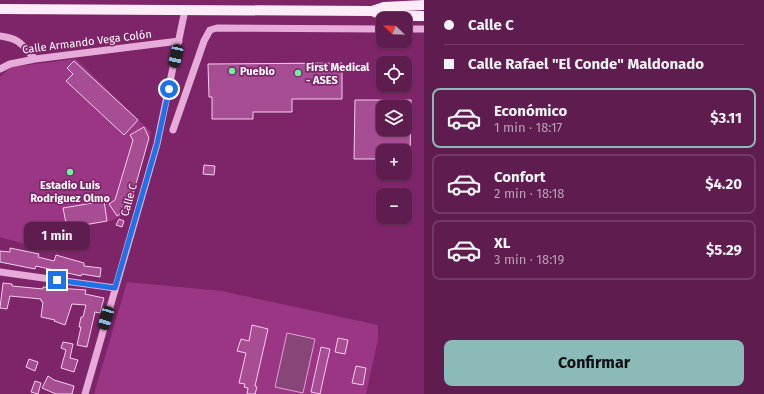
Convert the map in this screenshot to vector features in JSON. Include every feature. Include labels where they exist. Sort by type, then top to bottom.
[{"type":"main road","points":[[0,9],[372,11],[384,7],[424,5]]},
{"type":"main road","points":[[372,11],[384,16],[424,16]]},
{"type":"street","name":"Calle C","points":[[85,394],[157,144],[185,10]]},
{"type":"street","points":[[173,130],[204,41],[210,30],[217,28],[376,29]]},
{"type":"street","points":[[412,29],[424,29]]},
{"type":"street","points":[[0,36],[13,38],[19,41],[35,59]]},
{"type":"street","name":"Calle Armando Vega Colón","points":[[0,69],[10,64],[35,59],[179,42]]},
{"type":"street","points":[[0,272],[115,288]]},
{"type":"shaded area","name":"Estadio Luis Rodriguez Olmo","points":[[76,59],[151,132],[127,213],[111,221],[62,227],[28,245],[0,237],[0,77],[11,67]]},
{"type":"shaded area","points":[[127,282],[222,291],[378,325],[378,339],[366,394],[94,394]]},
{"type":"shaded area","points":[[287,333],[315,339],[303,393],[275,387]]},
{"type":"building","points":[[74,61],[138,120],[124,135],[66,81],[73,74],[67,68]]},
{"type":"building","points":[[342,63],[342,99],[292,99],[292,112],[253,112],[253,119],[212,119],[212,97],[209,97],[208,64]]},
{"type":"building","points":[[355,100],[376,100],[376,136],[410,136],[410,144],[376,144],[376,159],[354,159]]},
{"type":"building","points":[[144,127],[149,138],[130,205],[117,216],[109,204],[115,200],[133,140],[130,135]]},
{"type":"building","points":[[204,165],[215,166],[214,175],[203,174]]},
{"type":"building","points":[[104,201],[107,221],[67,228],[63,208]]},
{"type":"building","points":[[119,219],[124,221],[122,227],[116,225]]},
{"type":"building","points":[[10,248],[39,254],[38,257],[54,261],[56,255],[84,263],[84,266],[101,268],[100,277],[82,274],[81,276],[36,266],[35,269],[0,262],[0,251],[10,252]]},
{"type":"building","points":[[3,283],[12,284],[12,286],[43,289],[43,287],[86,290],[85,294],[104,298],[100,313],[95,312],[87,347],[77,345],[81,327],[79,327],[81,317],[83,317],[86,305],[72,304],[65,325],[54,321],[55,320],[41,317],[43,302],[41,299],[10,296],[7,309],[0,308]]},
{"type":"building","points":[[252,325],[268,329],[255,386],[257,387],[255,394],[247,394],[248,388],[244,387],[245,384],[239,383],[246,353],[237,351],[241,339],[249,341]]},
{"type":"building","points":[[338,338],[348,340],[345,354],[335,352]]},
{"type":"building","points":[[63,342],[73,344],[70,358],[78,360],[74,372],[61,368],[66,350],[61,348]]},
{"type":"building","points":[[321,347],[330,349],[320,394],[311,392]]},
{"type":"building","points":[[29,359],[38,362],[35,371],[26,367]]},
{"type":"building","points":[[356,366],[366,368],[363,385],[352,383]]},
{"type":"building","points":[[48,376],[54,380],[74,386],[72,394],[56,394],[42,388]]},
{"type":"building","points":[[35,381],[41,383],[38,394],[31,392]]},
{"type":"place","name":"Pueblo","points":[[232,71]]},
{"type":"place","name":"First Medical - ASES","points":[[298,73]]},
{"type":"place","name":"Estadio Luis Rodriguez Olmo","points":[[70,172]]},
{"type":"route","points":[[57,280],[115,288],[157,144],[169,89]]}]
